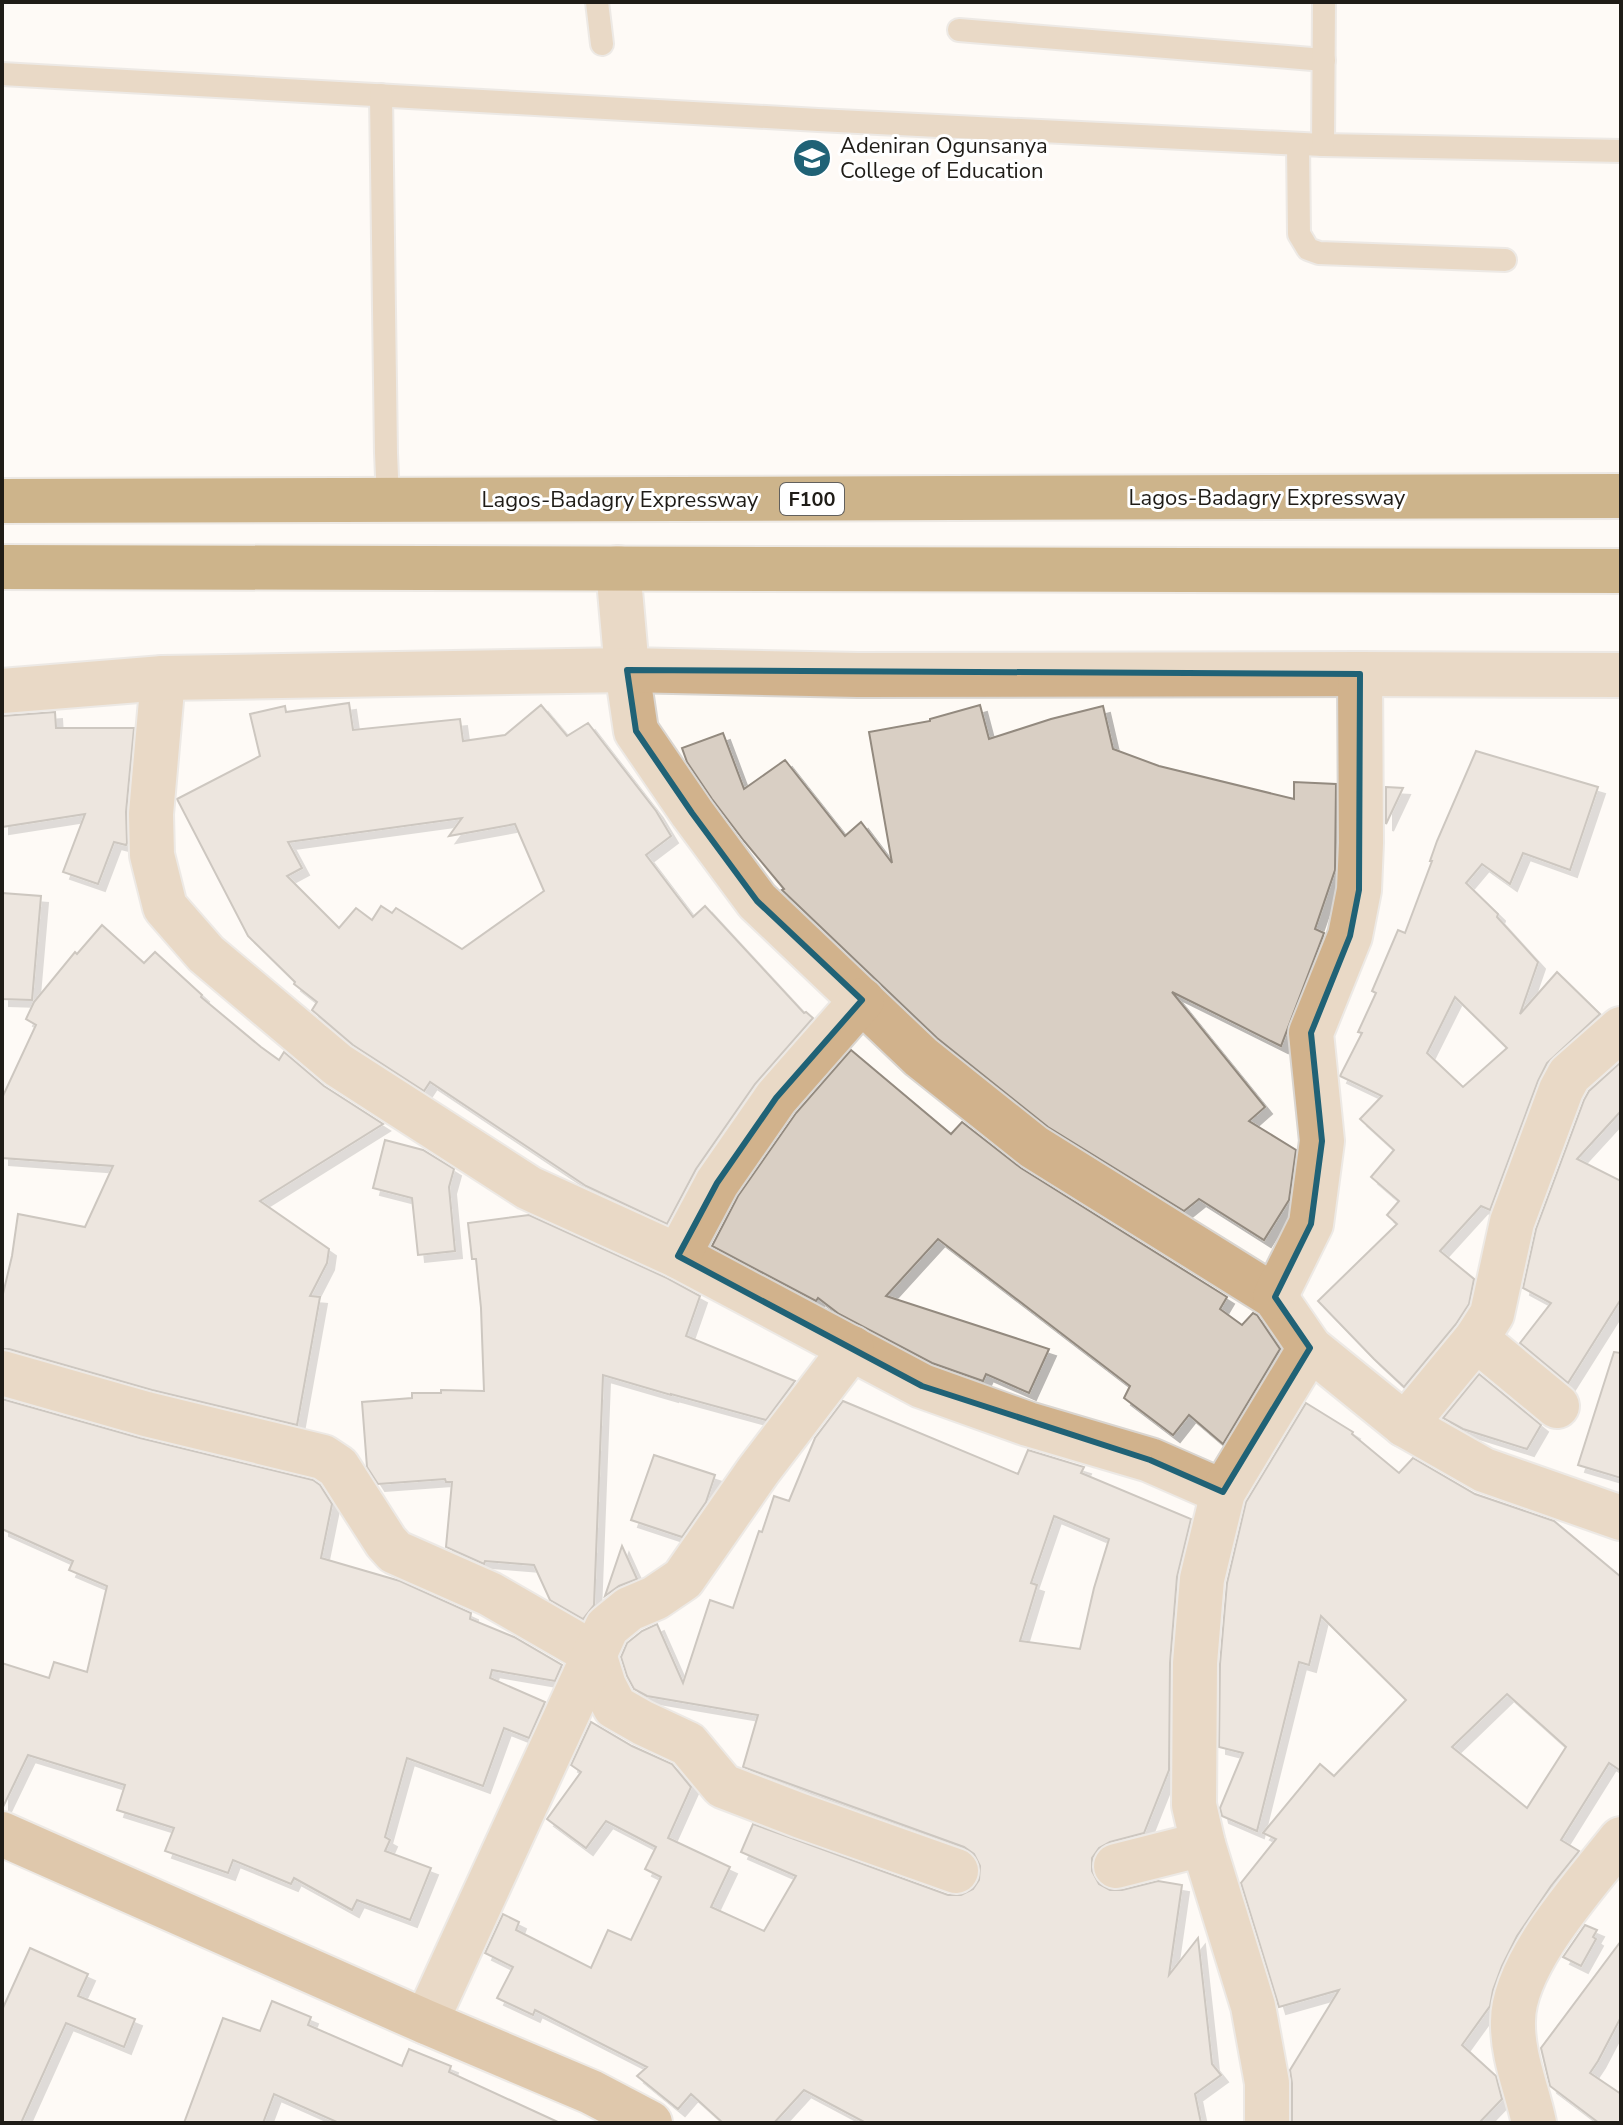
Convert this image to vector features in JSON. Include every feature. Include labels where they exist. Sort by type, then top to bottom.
[{"type":"highway","name":"Lagos-Badagry Expressway","points":[[2,501],[1621,496]]},
{"type":"highway","points":[[2,567],[1621,571]]},
{"type":"street","points":[[618,568],[636,731],[757,901],[921,1057],[1034,1147],[1275,1297],[1310,1348],[1405,1425],[1484,1470],[1621,1518]]},
{"type":"street","points":[[2,691],[163,678],[627,670],[858,675],[1621,675]]},
{"type":"street","points":[[1275,1297],[1311,1224],[1322,1141],[1311,1033],[1350,936],[1359,890],[1360,674]]},
{"type":"street","points":[[163,678],[151,814],[152,855],[165,907],[206,954],[338,1065],[529,1188],[678,1256],[922,1386],[1028,1424],[1150,1460],[1223,1492]]},
{"type":"street","points":[[678,1256],[717,1183],[776,1098],[862,1000]]},
{"type":"street","points":[[1405,1425],[1476,1339],[1492,1314],[1512,1222],[1569,1075],[1621,1029]]},
{"type":"street","points":[[1476,1339],[1557,1406]]},
{"type":"street","points":[[426,2022],[607,1627],[629,1609],[655,1598],[683,1579],[758,1471],[852,1348]]},
{"type":"street","points":[[1267,2123],[1267,2083],[1253,2006],[1194,1805],[1195,1663],[1202,1579],[1223,1492],[1310,1348]]},
{"type":"street","points":[[2,1373],[146,1414],[323,1457],[338,1467],[395,1552],[490,1594],[594,1654],[604,1686],[615,1707],[688,1744],[723,1786],[956,1871]]},
{"type":"street","points":[[2,1834],[591,2092],[650,2123]]},
{"type":"street","points":[[1534,2123],[1516,2054],[1513,2019],[1518,1991],[1538,1947],[1621,1839]]},
{"type":"street","points":[[1116,1866],[1203,1844]]},
{"type":"lane","points":[[597,2],[602,44]]},
{"type":"lane","points":[[1323,145],[1324,2]]},
{"type":"lane","points":[[959,30],[1324,60]]},
{"type":"lane","points":[[2,74],[1298,144],[1621,151]]},
{"type":"lane","points":[[381,95],[388,500]]},
{"type":"lane","points":[[1298,144],[1299,234],[1308,249],[1319,253],[1505,260]]},
{"type":"highlighted area","points":[[627,670],[1360,674],[1359,890],[1350,936],[1311,1033],[1322,1141],[1311,1224],[1275,1297],[1310,1348],[1223,1492],[1150,1460],[922,1386],[678,1256],[717,1183],[776,1098],[862,1000],[757,901],[692,813],[636,731]]},
{"type":"building","points":[[349,703],[353,730],[460,719],[463,741],[505,735],[541,705],[567,736],[588,723],[656,811],[671,836],[646,855],[693,917],[705,906],[804,1013],[813,1018],[755,1084],[696,1169],[667,1224],[586,1186],[430,1082],[424,1091],[353,1045],[312,1010],[317,1002],[294,984],[248,936],[177,799],[260,756],[250,714],[285,706],[286,712]],"holes":[[[462,818],[449,836],[515,824],[544,891],[462,949],[396,908],[392,913],[381,906],[372,920],[356,908],[339,928],[287,876],[302,868],[288,842]]]},
{"type":"building","points":[[980,705],[989,739],[1103,706],[1113,749],[1159,766],[1294,799],[1294,782],[1336,784],[1335,870],[1315,929],[1324,933],[1281,1046],[1172,992],[1265,1107],[1249,1121],[1296,1150],[1289,1200],[1264,1240],[1199,1199],[1184,1211],[1048,1127],[937,1038],[782,890],[712,799],[687,762],[682,748],[723,733],[744,789],[785,760],[845,836],[861,822],[892,863],[869,732],[930,721]]},
{"type":"building","points":[[55,712],[56,728],[134,728],[126,812],[127,843],[114,842],[98,884],[63,872],[85,814],[2,827],[2,716]]},
{"type":"building","points":[[1476,751],[1598,787],[1570,870],[1523,853],[1510,884],[1482,864],[1466,883],[1498,914],[1497,917],[1538,962],[1520,1014],[1557,972],[1600,1014],[1547,1063],[1490,1210],[1481,1206],[1440,1251],[1474,1279],[1469,1304],[1404,1387],[1318,1301],[1397,1224],[1387,1215],[1399,1201],[1371,1177],[1394,1150],[1360,1119],[1382,1096],[1340,1076],[1362,1033],[1358,1032],[1376,993],[1372,991],[1398,930],[1405,933],[1437,841]],"holes":[[[1455,997],[1507,1048],[1463,1087],[1427,1053]]]},
{"type":"building","points":[[1386,787],[1403,788],[1386,824]]},
{"type":"building","points":[[2,893],[41,896],[32,1000],[2,999]]},
{"type":"building","points":[[102,925],[144,963],[155,952],[201,997],[261,1047],[279,1060],[284,1052],[324,1086],[383,1124],[260,1201],[329,1249],[327,1263],[310,1296],[320,1297],[297,1425],[2,1349],[2,1298],[18,1214],[85,1227],[113,1166],[2,1158],[2,1098],[36,1025],[26,1019],[34,1002]]},
{"type":"building","points":[[851,1050],[951,1134],[962,1122],[1021,1168],[1227,1297],[1220,1309],[1242,1325],[1253,1313],[1257,1315],[1280,1349],[1223,1444],[1189,1415],[1173,1435],[1124,1398],[1130,1386],[938,1239],[886,1296],[1049,1349],[1029,1393],[986,1374],[983,1381],[932,1363],[839,1314],[818,1298],[816,1301],[712,1246],[738,1196],[796,1113]]},
{"type":"building","points":[[1621,1062],[1621,1111],[1577,1159],[1621,1181],[1621,1299],[1568,1383],[1520,1343],[1551,1303],[1523,1288],[1536,1229],[1584,1100],[1589,1091]]},
{"type":"building","points":[[385,1140],[423,1150],[454,1169],[449,1187],[455,1251],[418,1255],[412,1198],[373,1188]]},
{"type":"building","points":[[529,1215],[700,1296],[686,1336],[795,1381],[766,1420],[603,1375],[594,1605],[583,1619],[550,1600],[534,1565],[485,1561],[484,1564],[446,1547],[452,1482],[445,1479],[378,1484],[367,1467],[362,1402],[412,1398],[412,1393],[441,1393],[441,1390],[484,1391],[481,1308],[476,1259],[472,1259],[468,1223]]},
{"type":"building","points":[[1614,1352],[1621,1353],[1621,1478],[1578,1465]]},
{"type":"building","points":[[1479,1374],[1541,1425],[1527,1449],[1463,1429],[1443,1418]]},
{"type":"building","points":[[2,1399],[140,1438],[313,1480],[332,1504],[321,1558],[400,1581],[471,1613],[470,1619],[514,1637],[562,1665],[555,1681],[492,1670],[490,1678],[545,1702],[529,1738],[504,1728],[483,1786],[407,1758],[385,1837],[390,1840],[385,1851],[431,1868],[410,1920],[357,1900],[352,1910],[294,1878],[291,1884],[233,1860],[228,1873],[165,1851],[174,1828],[117,1810],[125,1785],[28,1755],[2,1809],[2,1663],[49,1678],[54,1662],[87,1672],[107,1586],[69,1570],[73,1561],[2,1529]]},
{"type":"building","points":[[843,1401],[1018,1474],[1028,1450],[1084,1467],[1081,1473],[1191,1519],[1177,1577],[1170,1663],[1169,1770],[1144,1833],[1099,1848],[1092,1858],[1092,1871],[1099,1884],[1110,1890],[1158,1881],[1182,1885],[1169,1975],[1198,1938],[1212,2064],[1221,2075],[1195,2094],[1201,2123],[866,2123],[804,2090],[774,2123],[723,2123],[691,2094],[678,2109],[637,2076],[647,2067],[535,2010],[533,2015],[497,1998],[513,1967],[485,1953],[503,1914],[519,1922],[516,1930],[591,1968],[608,1930],[631,1940],[661,1877],[645,1869],[656,1847],[606,1821],[586,1848],[547,1819],[581,1772],[571,1765],[591,1722],[632,1746],[672,1764],[691,1787],[668,1838],[730,1867],[711,1907],[764,1931],[796,1876],[741,1852],[753,1824],[948,1895],[961,1895],[973,1889],[979,1880],[980,1866],[974,1854],[964,1847],[743,1767],[758,1715],[647,1696],[634,1689],[627,1676],[621,1657],[627,1643],[657,1624],[683,1683],[710,1600],[733,1608],[774,1496],[789,1501],[815,1438]],"holes":[[[1054,1516],[1109,1539],[1080,1649],[1020,1641],[1037,1585],[1031,1583]]]},
{"type":"building","points":[[1306,1403],[1353,1432],[1399,1473],[1413,1458],[1475,1494],[1554,1521],[1621,1577],[1621,1771],[1609,1763],[1561,1840],[1579,1851],[1517,1936],[1502,1966],[1490,2006],[1462,2045],[1496,2076],[1502,2099],[1479,2123],[1292,2123],[1290,2070],[1339,1990],[1279,2007],[1241,1883],[1276,1839],[1263,1833],[1320,1764],[1334,1776],[1406,1700],[1321,1616],[1309,1665],[1299,1662],[1257,1831],[1222,1816],[1220,1808],[1243,1753],[1219,1747],[1220,1664],[1227,1583],[1246,1502]],"holes":[[[1507,1694],[1566,1747],[1527,1808],[1452,1747]]]},
{"type":"building","points":[[654,1455],[715,1475],[706,1502],[682,1537],[631,1520]]},
{"type":"building","points":[[622,1546],[637,1579],[605,1596]]},
{"type":"building","points":[[1585,1925],[1597,1930],[1593,1937],[1596,1939],[1581,1966],[1563,1957]]},
{"type":"building","points":[[1621,1941],[1621,2017],[1590,2073],[1621,2094],[1621,2123],[1599,2123],[1550,2086],[1541,2048]]},
{"type":"building","points":[[30,1948],[88,1974],[78,1996],[135,2019],[124,2047],[66,2023],[21,2123],[2,2123],[2,2010]]},
{"type":"building","points":[[272,2001],[311,2017],[308,2025],[402,2066],[409,2049],[451,2066],[449,2072],[560,2123],[339,2123],[274,2094],[263,2123],[184,2123],[223,2018],[260,2031]]},
{"type":"place","name":"Adeniran Ogunsanya College of Education","points":[[812,158]]}]
